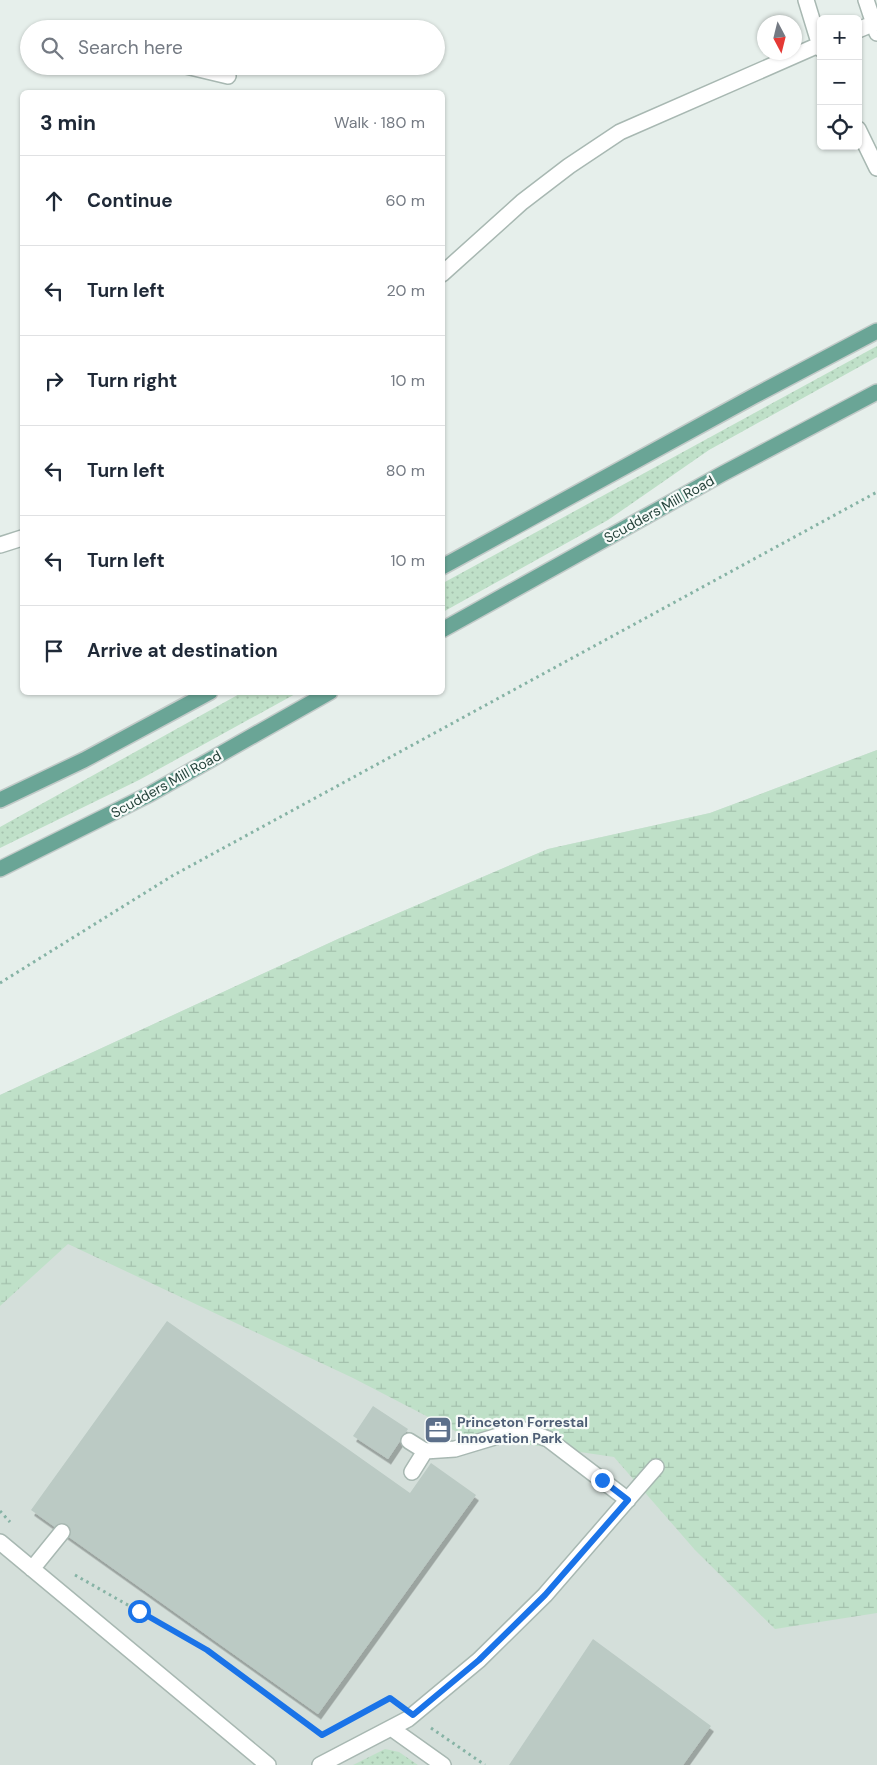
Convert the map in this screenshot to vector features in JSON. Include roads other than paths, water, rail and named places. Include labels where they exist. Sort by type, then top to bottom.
[{"type":"main road","points":[[445,565],[754,396],[877,331]]},
{"type":"main road","name":"Scudders Mill Road","points":[[445,628],[722,474],[877,392]]},
{"type":"main road","points":[[0,800],[84,760],[204,695]]},
{"type":"main road","name":"Scudders Mill Road","points":[[0,869],[150,794],[325,695]]},
{"type":"lane","points":[[806,0],[817,36]]},
{"type":"lane","points":[[862,29],[876,26],[866,0]]},
{"type":"lane","points":[[445,271],[522,202],[569,166],[620,132],[817,47]]},
{"type":"lane","points":[[224,75],[228,76]]},
{"type":"lane","points":[[862,137],[877,168]]},
{"type":"lane","points":[[0,544],[20,539]]},
{"type":"lane","points":[[409,1441],[425,1451],[455,1449],[521,1429],[548,1439],[628,1500]]},
{"type":"lane","points":[[412,1472],[425,1451]]},
{"type":"lane","points":[[320,1765],[392,1728],[413,1715],[479,1660],[545,1595],[656,1467]]},
{"type":"lane","points":[[32,1569],[62,1532]]},
{"type":"lane","points":[[0,1542],[268,1765]]},
{"type":"lane","points":[[392,1728],[443,1765]]},
{"type":"place","name":"Princeton Forrestal Innovation Park","points":[[438,1430]]}]
